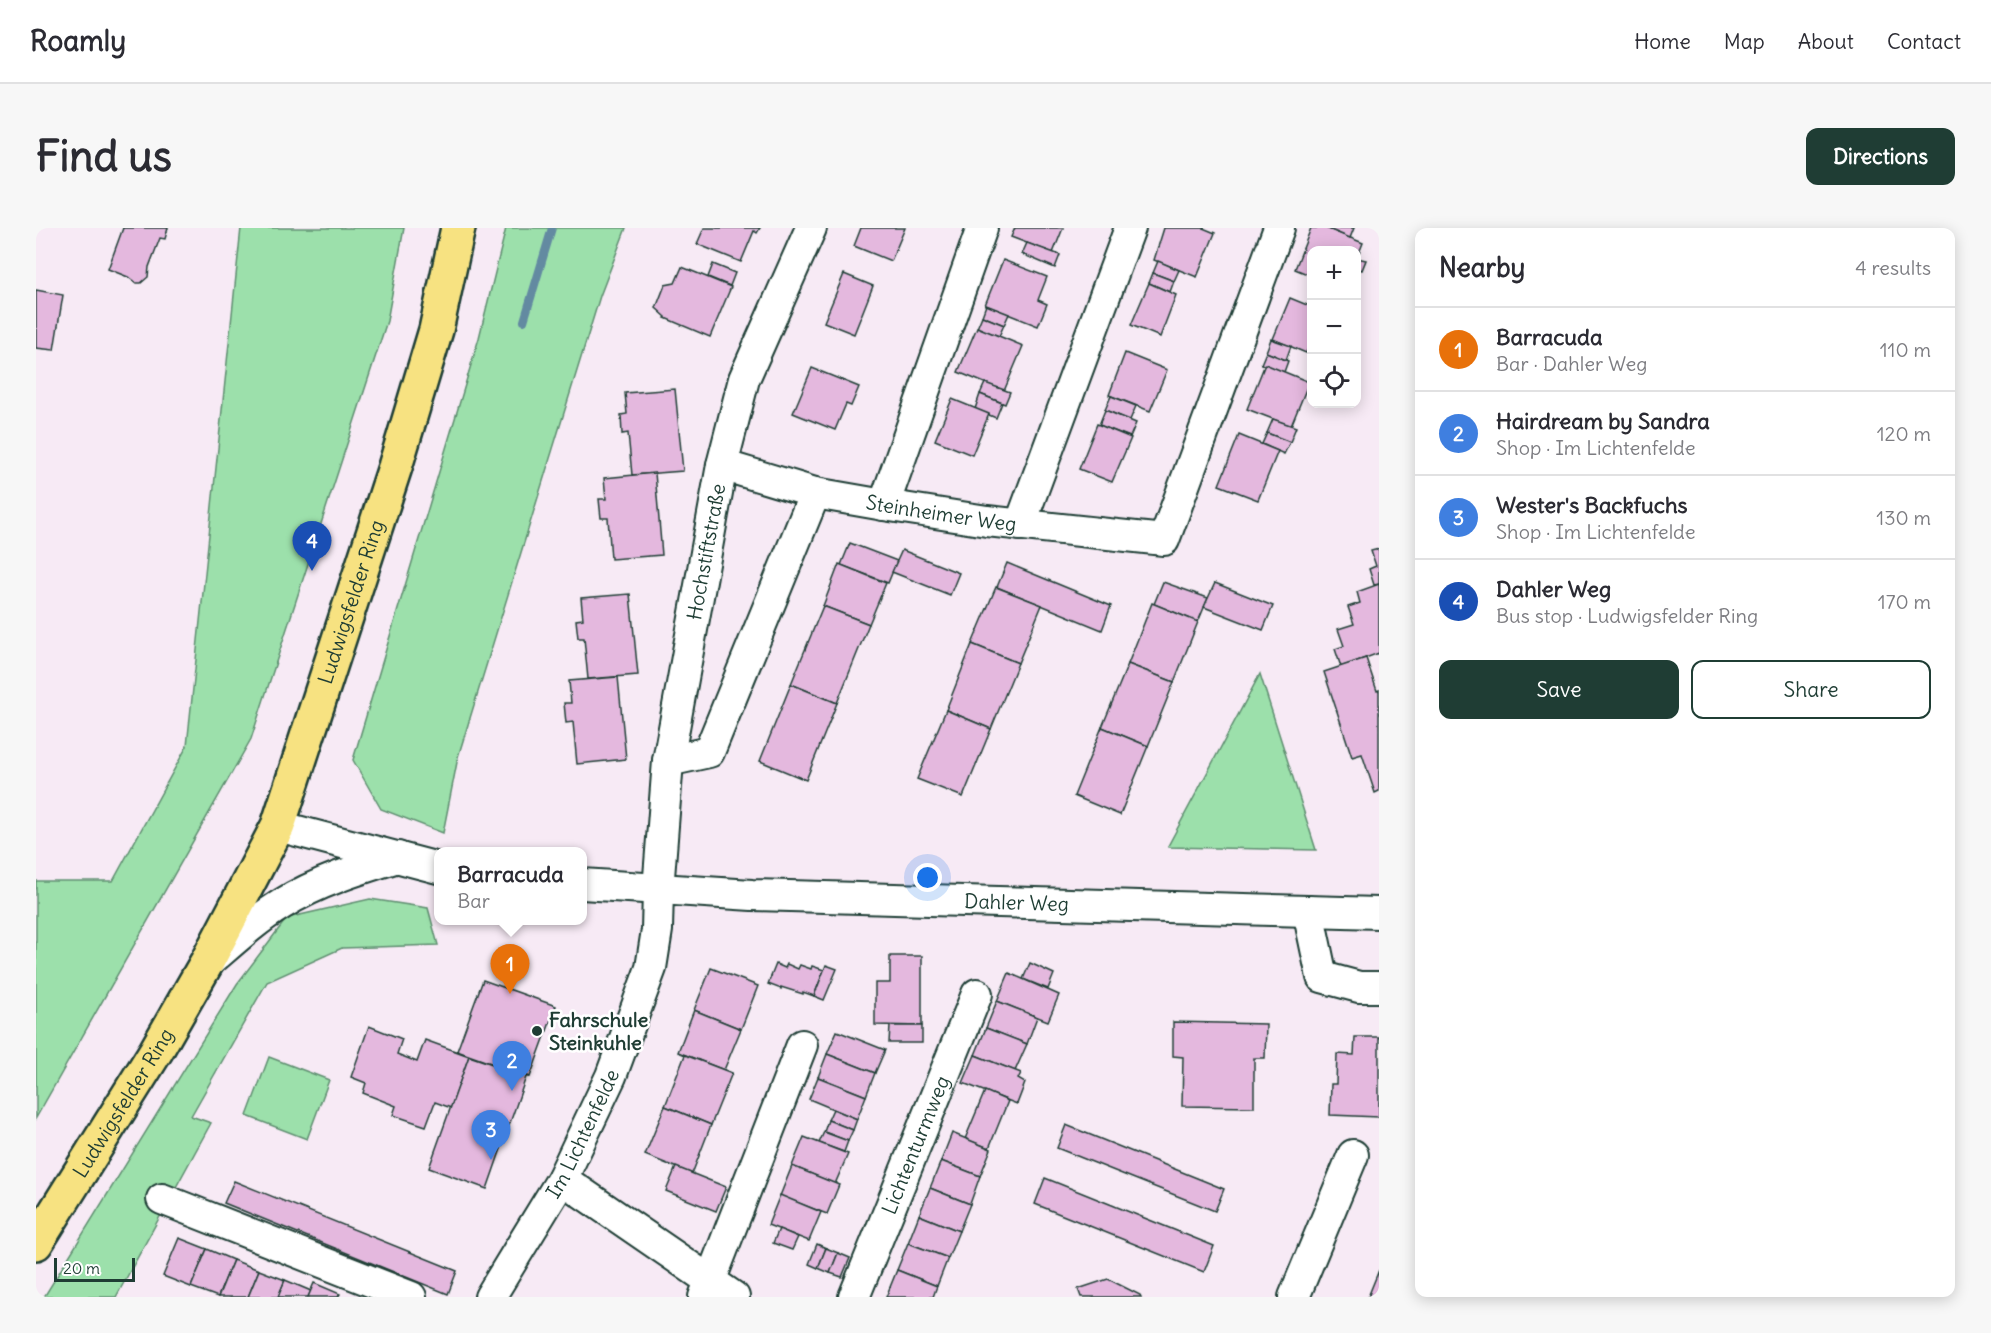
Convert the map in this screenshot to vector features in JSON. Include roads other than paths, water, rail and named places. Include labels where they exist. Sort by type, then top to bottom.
[{"type":"main road","name":"Ludwigsfelder Ring","points":[[36,1243],[156,1051],[207,963],[278,826],[409,421],[436,330],[458,228]]},
{"type":"street","name":"Hochstiftstraße","points":[[658,890],[668,761],[722,465],[744,379],[811,228]]},
{"type":"street","points":[[884,505],[982,228]]},
{"type":"street","points":[[1020,525],[1130,228]]},
{"type":"street","name":"Steinheimer Weg","points":[[722,465],[815,493],[884,505],[1020,525],[1164,540],[1279,228]]},
{"type":"street","points":[[668,761],[709,752],[815,493]]},
{"type":"street","points":[[278,826],[434,867]]},
{"type":"street","name":"Ludwigsfelder Ring","points":[[207,963],[253,924],[284,903],[357,870],[398,857]]},
{"type":"street","name":"Dahler Weg","points":[[587,884],[752,895],[1379,913]]},
{"type":"street","name":"Im Lichtenfelde","points":[[490,1297],[562,1179],[611,1076],[651,968],[657,930],[658,890]]},
{"type":"street","points":[[1308,912],[1322,977],[1359,987],[1379,987]]},
{"type":"street","name":"Lichtenturmweg","points":[[854,1297],[977,994]]},
{"type":"street","points":[[562,1179],[716,1292],[802,1045]]},
{"type":"street","points":[[1294,1297],[1353,1155]]},
{"type":"street","points":[[162,1199],[411,1297]]},
{"type":"waterway","points":[[524,321],[552,228]]},
{"type":"place","name":"Dahler Weg","points":[[312,571]]},
{"type":"place","name":"Barracuda","points":[[510,994]]},
{"type":"place","name":"Fahrschule Steinkuhle","points":[[537,1031]]},
{"type":"place","name":"Hairdream by Sandra","points":[[512,1091]]},
{"type":"place","name":"Wester's Backfuchs","points":[[491,1160]]}]
